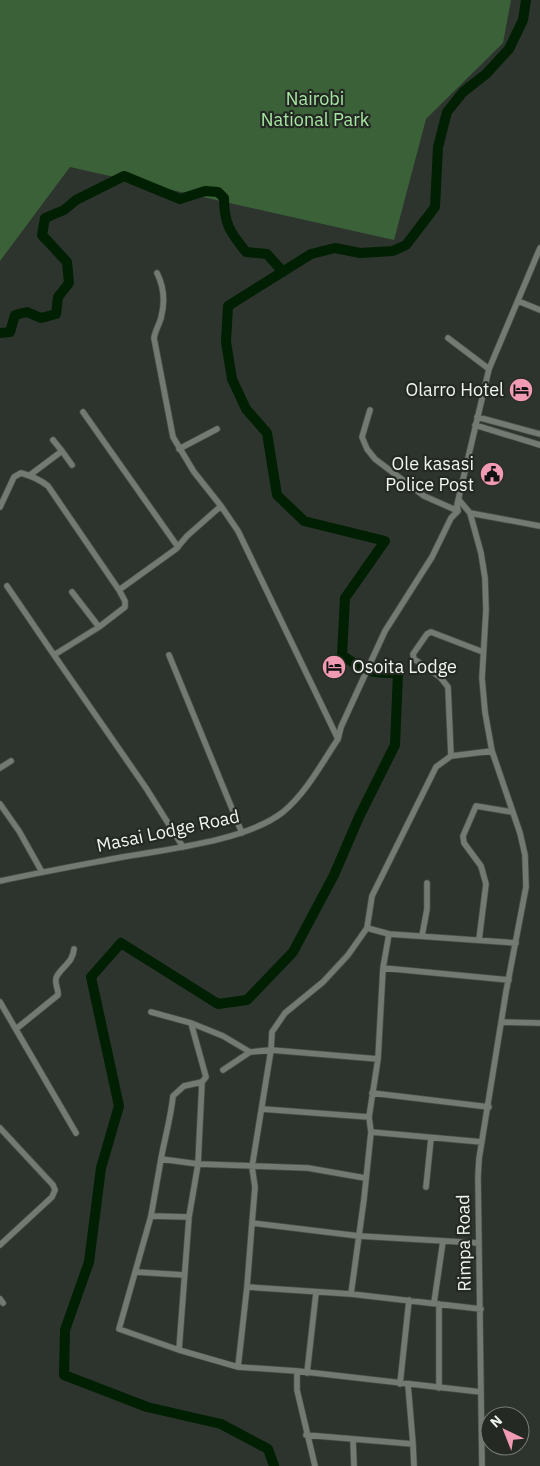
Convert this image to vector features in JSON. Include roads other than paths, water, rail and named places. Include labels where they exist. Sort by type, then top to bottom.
[{"type":"street","name":"Masai Lodge Road","points":[[0,881],[183,847],[242,833],[265,823],[289,806],[308,783],[338,739],[341,727],[385,631],[417,582],[451,518],[458,511],[457,505],[489,370],[540,248]]},
{"type":"street","points":[[157,273],[163,290],[161,317],[154,338],[173,437],[194,472],[238,531],[338,739]]},
{"type":"street","points":[[518,301],[540,310]]},
{"type":"street","points":[[448,338],[489,370]]},
{"type":"street","points":[[370,410],[362,437],[367,449],[375,458],[424,496],[458,511]]},
{"type":"street","points":[[83,412],[178,547]]},
{"type":"street","points":[[477,417],[540,434]]},
{"type":"street","points":[[475,425],[540,445]]},
{"type":"street","points":[[179,449],[216,429]]},
{"type":"street","points":[[53,440],[72,464]]},
{"type":"street","points":[[30,475],[62,451]]},
{"type":"street","points":[[0,507],[14,477],[22,473],[35,477],[48,486],[125,601],[125,607],[99,628],[54,656]]},
{"type":"street","points":[[459,500],[470,513],[540,526]]},
{"type":"street","points":[[119,590],[178,547],[186,536],[221,506]]},
{"type":"street","name":"Rimpa Road","points":[[470,513],[481,553],[485,578],[486,610],[482,678],[485,712],[492,752],[520,833],[526,874],[526,887],[482,1142],[478,1177],[482,1466]]},
{"type":"street","points":[[7,586],[146,788],[183,847]]},
{"type":"street","points":[[72,592],[99,628]]},
{"type":"street","points":[[451,756],[448,687],[440,677],[414,659],[413,654],[427,634],[431,632],[483,652]]},
{"type":"street","points":[[169,655],[242,833]]},
{"type":"street","points":[[238,1367],[255,1186],[252,1167],[271,1050],[272,1032],[285,1013],[323,982],[348,955],[367,928],[372,896],[436,767],[451,756],[492,752]]},
{"type":"street","points":[[0,768],[11,761]]},
{"type":"street","points":[[0,804],[19,831],[42,872]]},
{"type":"street","points":[[479,940],[486,884],[481,866],[464,843],[462,836],[476,806],[512,812]]},
{"type":"street","points":[[422,936],[427,909],[427,883]]},
{"type":"street","points":[[367,928],[389,934],[516,943]]},
{"type":"street","points":[[351,1294],[364,1199],[371,1132],[369,1117],[378,1058],[383,968],[389,934]]},
{"type":"street","points":[[16,1029],[58,995],[56,976],[71,960],[74,949]]},
{"type":"street","points":[[383,968],[509,980]]},
{"type":"street","points":[[0,1002],[76,1132]]},
{"type":"street","points":[[151,1012],[190,1023],[222,1036],[250,1052]]},
{"type":"street","points":[[503,1022],[540,1023]]},
{"type":"street","points":[[179,1350],[189,1217],[198,1164],[202,1082],[206,1077],[190,1023]]},
{"type":"street","points":[[223,1070],[250,1052],[271,1050],[378,1058]]},
{"type":"street","points":[[202,1082],[184,1086],[173,1096],[172,1115],[168,1123],[168,1131],[161,1158],[152,1216],[119,1329],[179,1350],[238,1367],[297,1371],[481,1392]]},
{"type":"street","points":[[372,1093],[489,1107]]},
{"type":"street","points":[[262,1109],[369,1117]]},
{"type":"street","points":[[0,1128],[53,1185],[55,1190],[52,1197],[0,1245]]},
{"type":"street","points":[[371,1132],[482,1142]]},
{"type":"street","points":[[426,1187],[431,1138]]},
{"type":"street","points":[[161,1158],[198,1164],[308,1168],[365,1178]]},
{"type":"street","points":[[152,1216],[189,1217]]},
{"type":"street","points":[[252,1223],[359,1236],[479,1243]]},
{"type":"street","points":[[439,1388],[436,1304],[443,1241]]},
{"type":"street","points":[[136,1272],[184,1275]]},
{"type":"street","points":[[247,1287],[351,1294],[481,1310]]},
{"type":"street","points":[[307,1373],[316,1292]]},
{"type":"street","points":[[400,1384],[409,1300]]},
{"type":"street","points":[[297,1371],[297,1390],[315,1466]]},
{"type":"street","points":[[408,1385],[414,1444],[414,1466]]},
{"type":"street","points":[[306,1434],[414,1444]]},
{"type":"street","points":[[353,1439],[354,1466]]},
{"type":"waterway","points":[[274,1466],[268,1449],[221,1424],[147,1407],[64,1375],[65,1330],[89,1262],[101,1168],[119,1106],[91,977],[121,943],[218,1004],[247,1000],[293,952],[334,875],[359,817],[395,745],[398,673],[374,672],[357,665],[342,655],[345,598],[385,541],[304,521],[277,495],[267,433],[246,409],[232,379],[226,342],[228,306],[311,254],[335,248],[360,253],[393,251],[406,245],[435,207],[438,147],[447,112],[463,92],[486,74],[509,49],[523,20],[526,0]]},
{"type":"waterway","points":[[0,333],[10,332],[15,315],[27,312],[41,318],[56,314],[58,297],[69,283],[67,262],[42,235],[45,218],[64,210],[76,200],[124,176],[180,199],[205,191],[218,192],[224,198],[225,215],[229,227],[246,252],[267,254],[283,272]]},
{"type":"place","name":"Olarro Hotel","points":[[521,390]]},
{"type":"place","name":"Ole kasasi Police Post","points":[[492,474]]},
{"type":"place","name":"Osoita Lodge","points":[[334,667]]},
{"type":"park label","name":"Nairobi National Park","points":[[315,109]]}]
